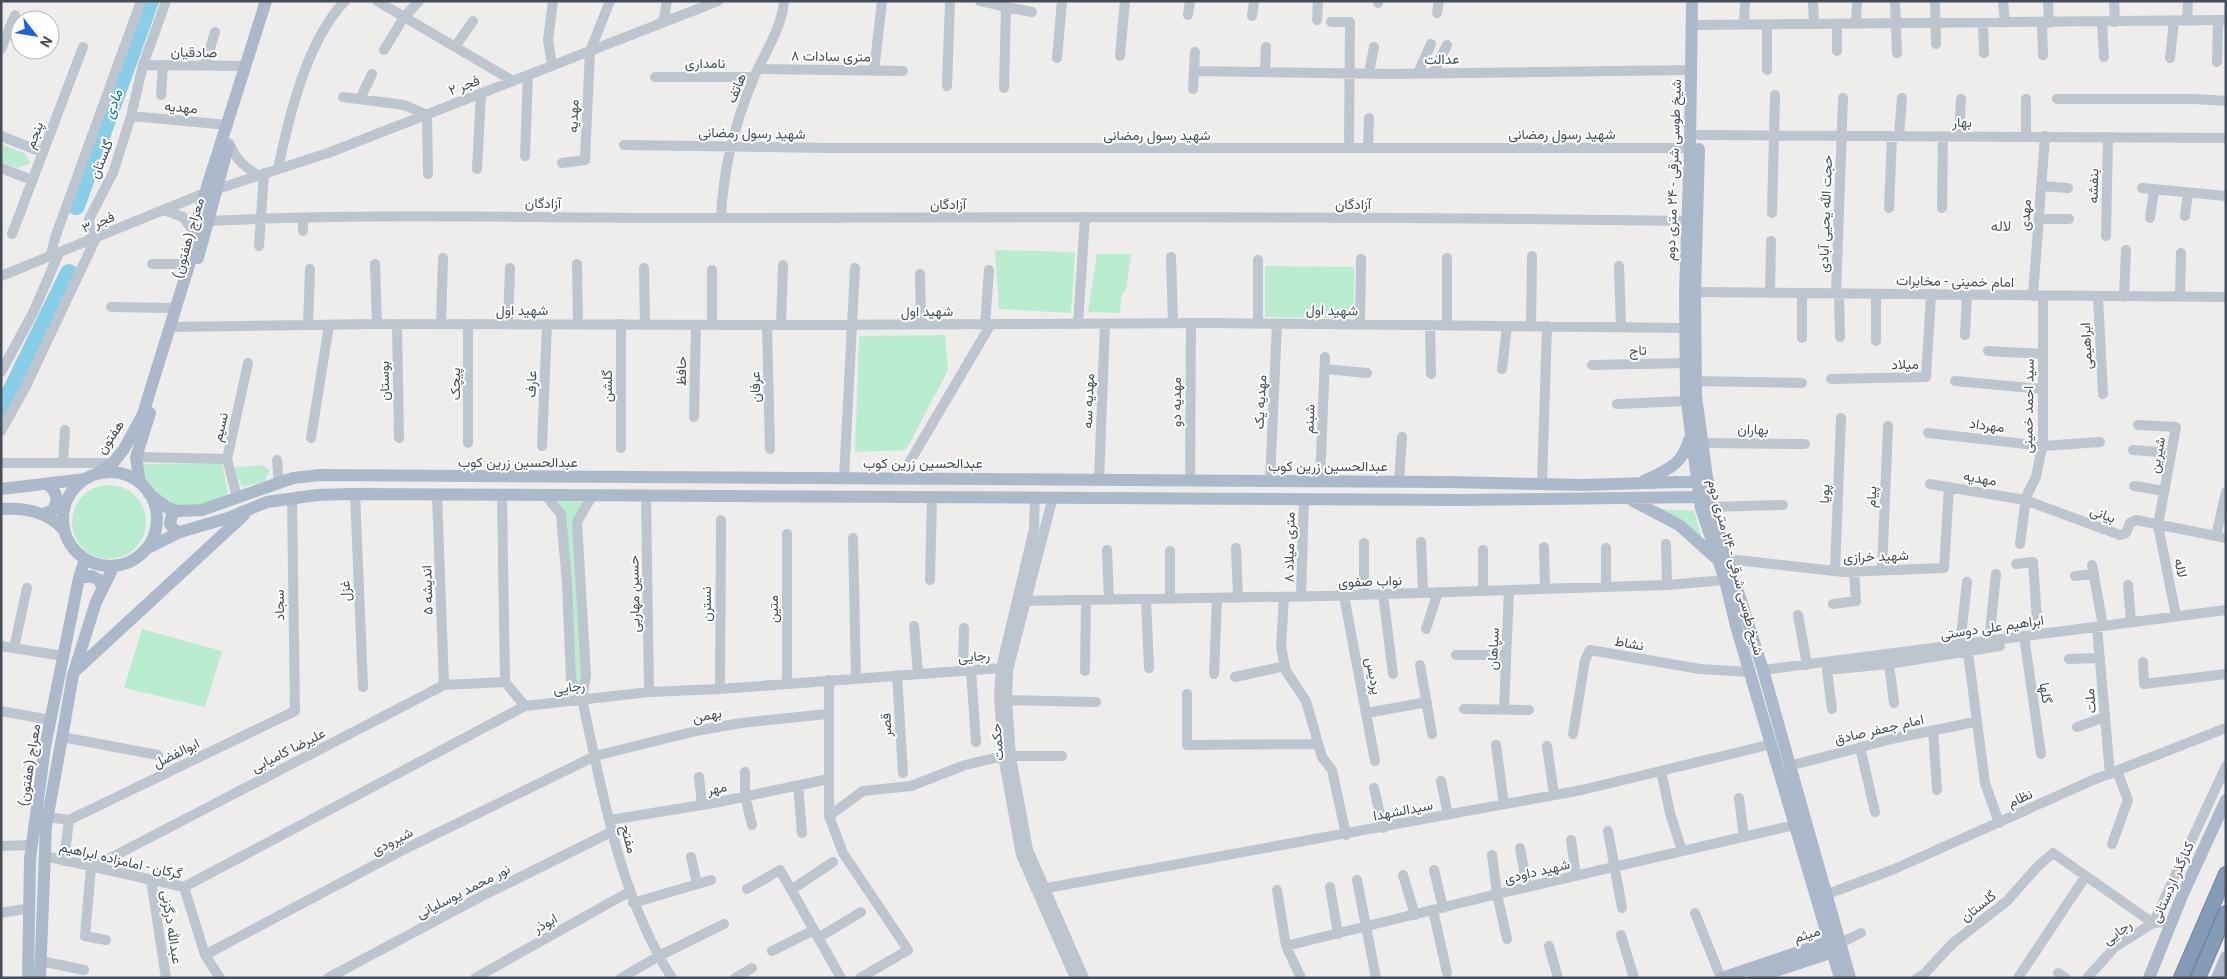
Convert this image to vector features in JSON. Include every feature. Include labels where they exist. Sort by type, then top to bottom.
[{"type":"highway","points":[[2181,975],[2226,874]]},
{"type":"highway","points":[[2198,978],[2226,913]]},
{"type":"highway","points":[[2204,978],[2226,937]]},
{"type":"main road","name":"معراج (هفتون)","points":[[142,414],[209,221],[211,191],[228,125],[266,1]]},
{"type":"main road","name":"معراج (هفتون)","points":[[140,483],[136,457],[173,327],[174,308],[189,264],[196,233],[229,143],[274,1]]},
{"type":"main road","name":"شیخ طوسی شرقی - ۲۴ متری دوم","points":[[1692,1],[1696,25],[1699,136],[1690,292],[1684,328],[1686,402],[1696,440],[1706,500],[1756,671],[1772,744],[1795,825],[1834,946],[1850,978]]},
{"type":"main road","name":"شیخ طوسی شرقی - ۲۴ متری دوم","points":[[1696,440],[1695,380],[1686,221],[1690,148],[1691,70],[1700,1]]},
{"type":"main road","name":"هفتون","points":[[98,473],[113,463],[124,449],[142,414]]},
{"type":"main road","points":[[1639,484],[1676,464],[1696,440]]},
{"type":"main road","points":[[1,489],[85,479],[98,473],[113,472],[127,475],[140,483],[149,494],[168,508],[178,511]]},
{"type":"main road","name":"عبدالحسین زرین کوب","points":[[178,511],[202,510],[293,478],[330,475],[1399,481],[1542,484],[1639,484],[1702,481]]},
{"type":"main road","points":[[64,530],[63,516],[66,502],[74,489],[85,479]]},
{"type":"main road","points":[[985,496],[990,494],[993,487],[988,479]]},
{"type":"main road","points":[[1011,497],[1006,490],[1016,479]]},
{"type":"main road","points":[[43,514],[53,510],[57,501],[54,490],[48,484]]},
{"type":"main road","points":[[1622,484],[1625,490],[1625,500]]},
{"type":"main road","points":[[1,509],[22,508],[43,514],[56,521],[64,530],[76,552],[85,559],[104,566],[114,566],[137,557],[146,549],[180,532],[228,518],[267,502],[355,493],[546,496],[985,496],[1706,500]]},
{"type":"main road","points":[[146,549],[153,536],[156,522],[155,507],[149,494]]},
{"type":"main road","points":[[1625,500],[1679,525],[1723,560]]},
{"type":"main road","points":[[75,671],[250,509]]},
{"type":"main road","points":[[178,511],[172,514],[170,524],[174,530],[180,532]]},
{"type":"main road","name":"معراج (هفتون)","points":[[28,978],[32,845],[50,720],[79,578],[85,559]]},
{"type":"main road","name":"شیخ طوسی شرقی - ۲۴ متری دوم","points":[[1723,560],[1725,580],[1789,766],[1825,894],[1840,978]]},
{"type":"main road","name":"معراج (هفتون)","points":[[40,978],[48,817],[62,737],[75,671],[102,587],[114,566]]},
{"type":"main road","points":[[79,578],[92,576],[99,580],[102,587]]},
{"type":"main road","name":"کنارگذر اردستانی","points":[[2149,978],[2171,922],[2226,800]]},
{"type":"main road","name":"میثم","points":[[1722,978],[1834,946]]},
{"type":"main road","name":"میثم","points":[[1754,978],[1834,946]]},
{"type":"main road","points":[[2221,975],[2226,957]]},
{"type":"street","points":[[1,372],[33,313],[55,255],[56,235],[140,1]]},
{"type":"street","name":"گلستان","points":[[94,239],[89,220],[113,173],[131,116],[143,65],[166,1]]},
{"type":"street","points":[[278,169],[308,61],[335,12],[345,1]]},
{"type":"street","points":[[377,1],[513,81]]},
{"type":"street","points":[[384,50],[404,17],[419,1]]},
{"type":"street","points":[[552,65],[548,40],[553,1]]},
{"type":"street","points":[[590,50],[610,1]]},
{"type":"street","points":[[663,23],[667,1]]},
{"type":"street","name":"فجر ۲","points":[[211,191],[328,153],[718,1]]},
{"type":"street","name":"هاتف","points":[[721,218],[722,190],[729,147],[756,73],[775,32],[784,1]]},
{"type":"street","points":[[874,71],[882,1]]},
{"type":"street","points":[[947,86],[950,1]]},
{"type":"street","points":[[980,1],[1032,12]]},
{"type":"street","points":[[1057,58],[1062,1]]},
{"type":"street","points":[[1120,56],[1125,1]]},
{"type":"street","points":[[1188,15],[1190,1]]},
{"type":"street","points":[[1252,16],[1254,1]]},
{"type":"street","points":[[1316,20],[1318,1]]},
{"type":"street","points":[[1437,13],[1439,1]]},
{"type":"street","points":[[1744,24],[1745,1]]},
{"type":"street","points":[[1813,1],[1814,24]]},
{"type":"street","points":[[1856,24],[1858,1]]},
{"type":"street","points":[[1895,1],[1897,53]]},
{"type":"street","points":[[1935,1],[1936,44]]},
{"type":"street","points":[[2003,1],[2005,23]]},
{"type":"street","points":[[2043,56],[2048,1]]},
{"type":"street","points":[[2114,1],[2115,22]]},
{"type":"street","points":[[2187,21],[2188,1]]},
{"type":"street","points":[[1004,88],[1006,7]]},
{"type":"street","points":[[1696,25],[1983,24],[2222,20],[2217,62]]},
{"type":"street","points":[[455,47],[474,21]]},
{"type":"street","points":[[2170,58],[2174,21]]},
{"type":"street","points":[[1331,22],[1350,22],[1348,73],[1349,148]]},
{"type":"street","points":[[2102,22],[2104,57]]},
{"type":"street","points":[[1766,70],[1767,24]]},
{"type":"street","points":[[1837,24],[1837,51]]},
{"type":"street","points":[[1983,24],[1984,53]]},
{"type":"street","points":[[1,49],[10,27]]},
{"type":"street","points":[[205,66],[215,32]]},
{"type":"street","points":[[1418,73],[1431,44]]},
{"type":"street","points":[[1433,73],[1447,45]]},
{"type":"street","points":[[1369,73],[1374,46]]},
{"type":"street","name":"پنجم","points":[[12,234],[83,47]]},
{"type":"street","points":[[1265,72],[1266,47]]},
{"type":"street","name":"مهدیه","points":[[562,163],[585,160],[590,50]]},
{"type":"street","points":[[1193,90],[1195,52]]},
{"type":"street","name":"صادقیان","points":[[143,65],[246,66]]},
{"type":"street","points":[[160,95],[163,65]]},
{"type":"street","name":"عدالت","points":[[1194,70],[1433,73],[1691,70]]},
{"type":"street","name":"۸ متری سادات","points":[[756,73],[903,71]]},
{"type":"street","name":"نامداری","points":[[655,77],[756,73]]},
{"type":"street","points":[[360,99],[372,74]]},
{"type":"street","points":[[524,156],[528,75]]},
{"type":"street","points":[[477,169],[481,93]]},
{"type":"street","points":[[1772,213],[1775,95]]},
{"type":"street","points":[[343,97],[404,105],[427,114],[428,174]]},
{"type":"street","name":"حجت الله یحیی آبادی","points":[[1840,337],[1837,294],[1843,98]]},
{"type":"street","points":[[1889,208],[1902,98]]},
{"type":"street","points":[[1959,136],[1961,99]]},
{"type":"street","points":[[2026,99],[2026,136]]},
{"type":"street","points":[[2057,99],[2194,99],[2226,101]]},
{"type":"street","name":"مهدیه","points":[[131,116],[228,125]]},
{"type":"street","points":[[1368,148],[1369,118]]},
{"type":"street","points":[[1,136],[42,152]]},
{"type":"street","name":"بهار","points":[[1699,136],[2226,138]]},
{"type":"street","points":[[1942,208],[1943,136]]},
{"type":"street","name":"مهدی","points":[[2038,296],[2039,219],[2045,136]]},
{"type":"street","name":"بنفشه","points":[[2106,236],[2108,137]]},
{"type":"street","points":[[229,143],[234,156],[242,165],[261,174],[259,246]]},
{"type":"street","name":"شهید رسول رمضانی","points":[[624,145],[729,147],[1690,148]]},
{"type":"street","points":[[1,168],[32,180]]},
{"type":"street","points":[[2041,186],[2068,188]]},
{"type":"street","points":[[2142,188],[2226,196]]},
{"type":"street","points":[[2150,218],[2154,190]]},
{"type":"street","name":"فجر ۳","points":[[1,276],[211,191]]},
{"type":"street","points":[[2185,216],[2188,193]]},
{"type":"street","points":[[164,210],[183,217],[196,233]]},
{"type":"street","name":"آزادگان","points":[[209,221],[260,218],[481,216],[721,218],[1085,217],[1686,221]]},
{"type":"street","points":[[1078,324],[1085,217]]},
{"type":"street","points":[[303,218],[303,231]]},
{"type":"street","points":[[2039,219],[2069,219]]},
{"type":"street","points":[[1,431],[26,386],[94,239]]},
{"type":"street","points":[[1770,293],[1771,241]]},
{"type":"street","points":[[2124,297],[2126,250]]},
{"type":"street","points":[[2180,297],[2181,253]]},
{"type":"street","points":[[1531,326],[1532,256]]},
{"type":"street","points":[[1171,257],[1173,323]]},
{"type":"street","points":[[441,324],[443,258]]},
{"type":"street","points":[[1446,258],[1446,325]]},
{"type":"street","points":[[1360,324],[1361,259]]},
{"type":"street","points":[[1258,260],[1258,323]]},
{"type":"street","points":[[152,264],[189,264]]},
{"type":"street","points":[[375,264],[377,324]]},
{"type":"street","points":[[577,264],[578,324]]},
{"type":"street","points":[[781,325],[783,265]]},
{"type":"street","points":[[1619,266],[1620,327]]},
{"type":"street","points":[[508,324],[510,268]]},
{"type":"street","points":[[644,268],[645,324]]},
{"type":"street","points":[[844,478],[855,268]]},
{"type":"street","points":[[308,325],[310,269]]},
{"type":"street","points":[[712,270],[712,325]]},
{"type":"street","points":[[908,478],[909,463],[988,324],[989,270]]},
{"type":"street","points":[[920,274],[922,324]]},
{"type":"street","name":"امام خمینی - مخابرات","points":[[1690,292],[2098,297],[2226,296]]},
{"type":"street","points":[[1802,293],[1802,338]]},
{"type":"street","points":[[1876,294],[1876,341]]},
{"type":"street","name":"میلاد","points":[[1830,379],[1926,377],[1931,295]]},
{"type":"street","points":[[1965,335],[1967,295]]},
{"type":"street","name":"سید احمد خمینی","points":[[2020,544],[2025,500],[2036,477],[2043,446],[2043,354],[2038,296]]},
{"type":"street","name":"ابراهیمی","points":[[2098,297],[2103,394]]},
{"type":"street","points":[[112,307],[174,308]]},
{"type":"street","name":"مهدیه دو","points":[[1190,480],[1191,323]]},
{"type":"street","name":"شهید اول","points":[[173,327],[377,324],[853,325],[1258,323],[1684,328]]},
{"type":"street","name":"بوستان","points":[[398,324],[399,438]]},
{"type":"street","name":"پیچک","points":[[468,324],[468,443]]},
{"type":"street","name":"عارف","points":[[542,446],[547,324]]},
{"type":"street","name":"گلشن","points":[[621,324],[621,448]]},
{"type":"street","name":"مهدیه سه","points":[[1099,480],[1105,324]]},
{"type":"street","name":"مهدیه یک","points":[[1270,481],[1277,324]]},
{"type":"street","points":[[311,438],[328,325]]},
{"type":"street","name":"حافظ","points":[[694,417],[696,325]]},
{"type":"street","name":"عرفان","points":[[768,325],[770,449]]},
{"type":"street","points":[[1430,325],[1431,374]]},
{"type":"street","points":[[1502,369],[1506,326]]},
{"type":"street","points":[[1542,484],[1547,326]]},
{"type":"street","points":[[1988,351],[2043,354]]},
{"type":"street","name":"شبنم","points":[[1320,481],[1325,358]]},
{"type":"street","name":"نسیم","points":[[237,497],[226,459],[248,363]]},
{"type":"street","name":"تاج","points":[[1592,365],[1685,363]]},
{"type":"street","points":[[1325,369],[1367,373]]},
{"type":"street","points":[[1695,380],[1802,383]]},
{"type":"street","points":[[1956,382],[2043,389]]},
{"type":"street","points":[[1616,404],[1686,402]]},
{"type":"street","name":"پویا","points":[[1835,571],[1841,418]]},
{"type":"street","name":"پیام","points":[[1882,570],[1888,426]]},
{"type":"street","name":"شیرین","points":[[2138,426],[2176,427],[2158,525]]},
{"type":"street","points":[[63,463],[65,430]]},
{"type":"street","name":"مهرداد","points":[[1928,433],[2043,446],[2100,442]]},
{"type":"street","points":[[1399,481],[1402,437]]},
{"type":"street","name":"بهاران","points":[[1696,440],[1805,444]]},
{"type":"street","points":[[2133,450],[2171,453]]},
{"type":"street","points":[[136,457],[226,459]]},
{"type":"street","points":[[277,460],[279,483]]},
{"type":"street","points":[[1,463],[113,463]]},
{"type":"street","name":"مهدیه","points":[[1930,484],[2025,500]]},
{"type":"street","points":[[2134,486],[2164,491]]},
{"type":"street","name":"شهید خرازی","points":[[1723,560],[1835,571],[1944,568],[1949,487]]},
{"type":"street","points":[[2221,537],[2226,492]]},
{"type":"street","name":"غزل","points":[[355,493],[364,686]]},
{"type":"street","name":"اندیشه ۵","points":[[437,495],[444,685]]},
{"type":"street","points":[[502,495],[505,682],[524,706]]},
{"type":"street","name":"مفتح","points":[[546,496],[561,514],[567,583],[571,680],[582,699],[611,826],[629,892],[659,956],[672,978]]},
{"type":"street","name":"مفتح","points":[[582,699],[586,675],[577,522],[592,496]]},
{"type":"street","name":"حسین مهاربی","points":[[646,496],[649,692]]},
{"type":"street","points":[[930,580],[932,496]]},
{"type":"street","name":"حکمت","points":[[1003,700],[1034,529],[1035,497]]},
{"type":"street","name":"حکمت","points":[[1053,497],[1020,601],[1002,668],[1003,700],[1007,757],[1028,850],[1040,889],[1075,978]]},
{"type":"street","name":"سجاد","points":[[292,498],[295,711]]},
{"type":"street","name":"۸ متری میلاد","points":[[1301,597],[1304,498]]},
{"type":"street","points":[[1706,500],[1783,505]]},
{"type":"street","name":"بیانی","points":[[2025,500],[2120,534],[2126,533],[2130,523],[2136,520],[2221,537]]},
{"type":"street","name":"نسترن","points":[[720,689],[721,520]]},
{"type":"street","name":"لاله","points":[[2158,525],[2176,616]]},
{"type":"street","name":"متین","points":[[787,534],[787,683]]},
{"type":"street","points":[[853,538],[856,678]]},
{"type":"street","points":[[1421,542],[1423,593]]},
{"type":"street","points":[[1364,543],[1364,595]]},
{"type":"street","points":[[1666,544],[1668,585]]},
{"type":"street","points":[[1544,547],[1545,589]]},
{"type":"street","points":[[1236,548],[1238,598]]},
{"type":"street","points":[[1606,548],[1606,587]]},
{"type":"street","points":[[1107,550],[1109,600]]},
{"type":"street","points":[[1483,550],[1483,591]]},
{"type":"street","points":[[1170,551],[1170,599]]},
{"type":"street","points":[[2016,564],[2033,562],[2038,634]]},
{"type":"street","name":"ملت","points":[[2075,576],[2093,570],[2100,626],[2100,658],[2105,717],[2114,772],[2128,800],[2112,844]]},
{"type":"street","points":[[1833,604],[1856,601],[1854,571]]},
{"type":"street","points":[[1989,641],[1996,574]]},
{"type":"street","name":"نواب صفوی","points":[[1020,601],[1344,596],[1668,585],[1725,580]]},
{"type":"street","points":[[1966,582],[1965,647],[1975,722],[1984,784],[1999,823]]},
{"type":"street","points":[[2128,585],[2131,622]]},
{"type":"street","points":[[14,648],[27,588]]},
{"type":"street","name":"سپاهان","points":[[1504,709],[1509,590]]},
{"type":"street","points":[[1426,629],[1438,592]]},
{"type":"street","points":[[1383,594],[1393,674]]},
{"type":"street","name":"پردیس","points":[[1344,596],[1375,761]]},
{"type":"street","points":[[1284,597],[1281,646],[1285,666],[1306,701],[1317,744],[1322,757],[1332,770],[1346,835]]},
{"type":"street","points":[[1214,674],[1217,598]]},
{"type":"street","points":[[1146,599],[1148,668]]},
{"type":"street","points":[[1085,671],[1086,600]]},
{"type":"street","name":"ابراهیم علی دوستی","points":[[1756,671],[1965,647],[1989,641],[2025,639],[2038,634],[2226,610]]},
{"type":"street","points":[[1798,614],[1806,665]]},
{"type":"street","points":[[914,626],[918,674]]},
{"type":"street","points":[[964,628],[976,742]]},
{"type":"street","points":[[1832,709],[1827,670],[1889,664],[1965,647],[2025,639]]},
{"type":"street","name":"گلها","points":[[2025,639],[2041,754]]},
{"type":"street","points":[[1,646],[63,656]]},
{"type":"street","name":"نشاط","points":[[1573,734],[1586,660],[1590,650],[1700,669],[1756,671]]},
{"type":"street","points":[[1456,655],[1506,655]]},
{"type":"street","points":[[2069,659],[2100,658]]},
{"type":"street","points":[[2143,662],[2144,684],[2226,674]]},
{"type":"street","points":[[1889,664],[1894,703]]},
{"type":"street","points":[[1420,665],[1432,734]]},
{"type":"street","points":[[1235,677],[1285,666]]},
{"type":"street","name":"رجایی","points":[[184,887],[524,706],[649,692],[720,689],[1002,668]]},
{"type":"street","name":"قصر","points":[[897,675],[903,772]]},
{"type":"street","points":[[829,680],[827,714],[830,816],[843,854],[908,950],[860,978]]},
{"type":"street","name":"علیرضا کامیابی","points":[[92,868],[444,685],[505,682]]},
{"type":"street","points":[[1187,694],[1187,745],[1317,744]]},
{"type":"street","points":[[1003,700],[1096,702]]},
{"type":"street","points":[[1367,713],[1427,702]]},
{"type":"street","points":[[1464,709],[1529,710]]},
{"type":"street","points":[[1,711],[50,720]]},
{"type":"street","name":"ابوالفضل","points":[[69,820],[295,711]]},
{"type":"street","name":"بهمن","points":[[595,756],[696,731],[741,723],[827,714]]},
{"type":"street","points":[[2078,727],[2105,717]]},
{"type":"street","name":"امام جعفر صادق","points":[[1789,766],[1860,747],[1975,722]]},
{"type":"street","name":"نظام","points":[[1825,894],[1892,870],[2114,772],[2226,728]]},
{"type":"street","points":[[1933,730],[1938,790]]},
{"type":"street","points":[[62,737],[158,755]]},
{"type":"street","name":"سیدالشهدا","points":[[1040,889],[1346,835],[1554,795],[1772,744]]},
{"type":"street","points":[[1496,745],[1504,804]]},
{"type":"street","points":[[1547,746],[1554,795]]},
{"type":"street","points":[[1860,747],[1875,812]]},
{"type":"street","name":"شیرودی","points":[[205,955],[399,852],[595,756]]},
{"type":"street","points":[[830,816],[862,791],[911,786],[965,764],[1007,757],[1062,756]]},
{"type":"street","points":[[2018,978],[2085,877],[2152,923],[2226,766]]},
{"type":"street","points":[[1662,770],[1670,813],[1682,852]]},
{"type":"street","points":[[745,772],[745,796],[752,825]]},
{"type":"street","points":[[699,777],[702,805]]},
{"type":"street","name":"مهر","points":[[611,826],[829,779]]},
{"type":"street","points":[[1441,781],[1448,815]]},
{"type":"street","points":[[798,785],[802,833]]},
{"type":"street","points":[[1374,788],[1383,828]]},
{"type":"street","points":[[1739,798],[1744,837]]},
{"type":"street","points":[[48,817],[69,820],[64,861]]},
{"type":"street","name":"شهید داودی","points":[[1286,946],[1497,894],[1795,825]]},
{"type":"street","name":"نور محمد یوسلیانی","points":[[328,978],[611,826]]},
{"type":"street","points":[[2198,827],[2213,828]]},
{"type":"street","points":[[1608,831],[1622,908]]},
{"type":"street","points":[[1571,840],[1576,876]]},
{"type":"street","points":[[1,846],[32,845]]},
{"type":"street","points":[[1520,848],[1527,887]]},
{"type":"street","name":"گلستان","points":[[1924,977],[1953,944],[2008,901],[2038,866],[2053,853],[2085,877]]},
{"type":"street","points":[[1492,855],[1497,894],[1507,939]]},
{"type":"street","name":"گرکان - امامزاده ابراهیم","points":[[45,856],[184,887],[205,955],[220,978]]},
{"type":"street","points":[[691,857],[697,884]]},
{"type":"street","points":[[791,890],[834,862]]},
{"type":"street","points":[[92,868],[85,936],[106,940]]},
{"type":"street","points":[[747,888],[780,870],[842,978]]},
{"type":"street","points":[[1434,870],[1447,973]]},
{"type":"street","points":[[1403,875],[1415,915]]},
{"type":"street","name":"عبدالله درگزنی","points":[[151,880],[166,978]]},
{"type":"street","points":[[633,903],[711,880]]},
{"type":"street","points":[[1357,880],[1376,978]]},
{"type":"street","points":[[1330,887],[1338,934]]},
{"type":"street","name":"حکمت","points":[[1040,889],[1084,978]]},
{"type":"street","points":[[1277,890],[1286,946],[1301,978]]},
{"type":"street","name":"ابوذر","points":[[475,978],[488,974],[629,892]]},
{"type":"street","points":[[1,913],[30,908]]},
{"type":"street","points":[[772,951],[816,934],[861,912]]},
{"type":"street","points":[[1695,913],[1722,978]]},
{"type":"street","name":"رجایی","points":[[2087,978],[2115,947],[2152,923],[2171,922]]},
{"type":"street","points":[[621,978],[659,956],[724,924]]},
{"type":"street","points":[[1834,946],[1861,933]]},
{"type":"street","points":[[1620,935],[1634,978]]},
{"type":"street","points":[[1549,946],[1558,978]]},
{"type":"street","points":[[41,961],[84,970]]},
{"type":"street","points":[[735,978],[752,968]]},
{"type":"green space","points":[[1,144],[24,153],[31,163],[18,168],[1,162]]},
{"type":"green space","points":[[995,250],[1075,252],[1071,313],[999,309]]},
{"type":"green space","points":[[1097,254],[1131,254],[1126,289],[1121,297],[1120,313],[1088,312]]},
{"type":"green space","points":[[1265,266],[1354,267],[1354,318],[1265,317]]},
{"type":"green space","points":[[945,335],[948,370],[906,450],[855,452],[859,336]]},
{"type":"green space","points":[[222,463],[228,493],[194,509],[178,507],[147,487],[143,464]]},
{"type":"green space","points":[[261,465],[270,470],[265,481],[243,487],[236,476],[235,467]]},
{"type":"green space","points":[[102,485],[116,485],[130,491],[140,501],[146,515],[144,536],[130,553],[116,559],[102,559],[88,553],[78,543],[72,529],[72,515],[78,501],[88,491]]},
{"type":"green space","points":[[557,500],[583,502],[574,520],[583,677],[581,689],[574,680],[565,515]]},
{"type":"green space","points":[[1660,509],[1694,511],[1702,538]]},
{"type":"green space","points":[[142,629],[222,651],[205,707],[124,688]]},
{"type":"waterway","name":"مادی","points":[[76,206],[150,1]]},
{"type":"waterway","name":"مادی","points":[[1,412],[69,273]]},
{"type":"district","name":"لاله","points":[[2001,226]]}]
